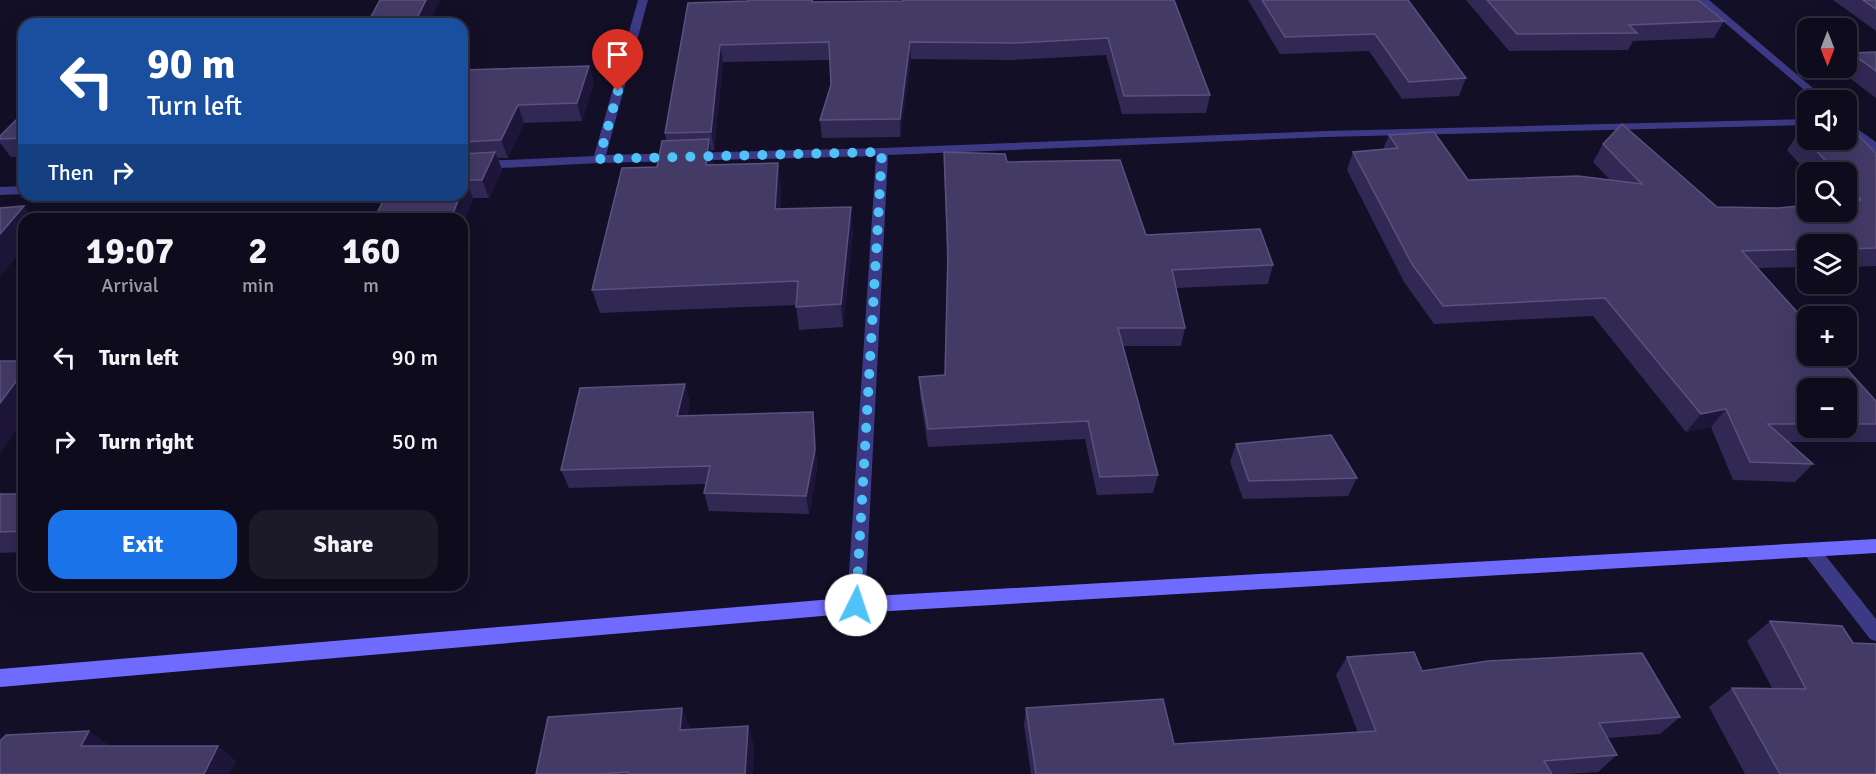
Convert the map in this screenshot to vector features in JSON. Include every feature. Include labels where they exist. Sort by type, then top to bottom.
[{"type":"street","points":[[599,159],[643,0]]},
{"type":"street","points":[[1703,0],[1810,90]]},
{"type":"street","points":[[468,166],[599,159],[882,152],[1326,134],[1797,122]]},
{"type":"street","points":[[1857,133],[1876,148]]},
{"type":"street","points":[[856,605],[882,152]]},
{"type":"street","points":[[0,191],[18,190]]},
{"type":"street","points":[[2,679],[856,605],[1876,546]]},
{"type":"street","points":[[1811,550],[1876,633]]},
{"type":"building","points":[[380,0],[426,0],[417,18],[370,18]]},
{"type":"building","points":[[812,0],[812,2],[1174,0],[1210,95],[1124,96],[1108,38],[1014,43],[910,42],[900,119],[820,120],[831,85],[829,42],[720,45],[711,132],[665,133],[688,3]]},
{"type":"building","points":[[1262,0],[1408,0],[1466,78],[1409,82],[1375,34],[1285,37]]},
{"type":"building","points":[[1487,0],[1698,0],[1724,21],[1629,25],[1637,33],[1517,34]]},
{"type":"building","points":[[1863,0],[1876,0],[1876,9]]},
{"type":"building","points":[[1876,52],[1876,71],[1857,57],[1857,53]]},
{"type":"building","points":[[589,66],[577,103],[518,105],[501,140],[468,142],[468,70]]},
{"type":"building","points":[[18,118],[18,138],[0,139],[0,136]]},
{"type":"building","points":[[1622,124],[1717,207],[1797,206],[1797,222],[1857,222],[1857,201],[1861,200],[1857,196],[1857,162],[1827,162],[1816,150],[1857,150],[1857,134],[1876,153],[1876,248],[1857,249],[1857,234],[1797,234],[1797,249],[1742,251],[1797,312],[1797,366],[1844,366],[1855,378],[1797,378],[1797,424],[1768,424],[1813,464],[1750,462],[1726,409],[1701,414],[1605,298],[1443,306],[1412,264],[1353,152],[1398,148],[1389,135],[1434,132],[1468,180],[1578,176],[1642,184],[1603,144]]},
{"type":"building","points":[[709,139],[706,165],[778,163],[775,209],[851,207],[841,304],[796,307],[798,281],[592,290],[622,168],[657,167],[662,141]]},
{"type":"building","points":[[495,152],[482,180],[468,180],[468,154]]},
{"type":"building","points":[[944,152],[1005,154],[1007,162],[1120,160],[1146,235],[1260,229],[1273,265],[1172,270],[1185,328],[1118,328],[1158,475],[1100,477],[1088,421],[928,429],[919,377],[945,375],[948,254]]},
{"type":"building","points":[[383,201],[458,201],[453,213],[377,213]]},
{"type":"building","points":[[24,206],[0,234],[0,208]]},
{"type":"building","points":[[0,361],[18,361],[18,379],[0,403]]},
{"type":"building","points":[[1857,380],[1876,401],[1876,424],[1857,424]]},
{"type":"building","points":[[685,384],[677,416],[813,412],[815,450],[806,496],[704,493],[710,466],[561,470],[580,388]]},
{"type":"building","points":[[1331,435],[1357,478],[1249,481],[1236,444]]},
{"type":"building","points":[[0,494],[18,494],[18,531],[0,532]]},
{"type":"building","points":[[1770,621],[1842,626],[1853,643],[1876,644],[1876,774],[1780,774],[1732,688],[1806,689]]},
{"type":"building","points":[[1414,652],[1422,671],[1488,661],[1642,653],[1680,717],[1599,723],[1617,755],[1544,761],[1552,774],[1036,774],[1026,708],[1163,699],[1174,744],[1376,731],[1347,657]]},
{"type":"building","points":[[682,708],[680,730],[748,726],[745,774],[628,774],[628,772],[536,774],[548,717]]},
{"type":"building","points":[[89,731],[81,746],[218,746],[204,774],[0,774],[0,741],[6,735]]},
{"type":"route","points":[[618,91],[599,159],[882,152],[856,605]]}]
